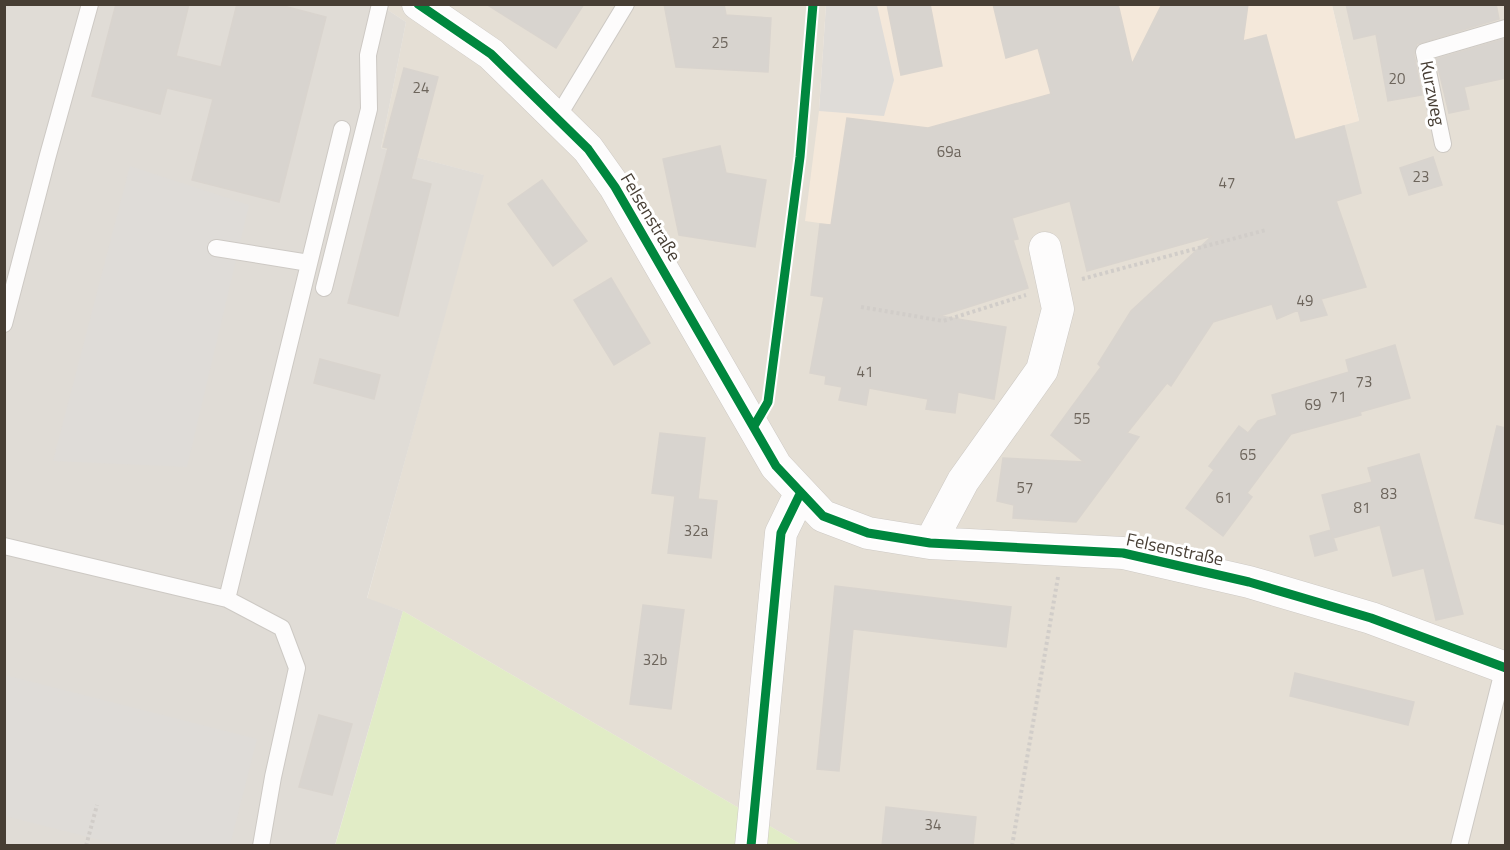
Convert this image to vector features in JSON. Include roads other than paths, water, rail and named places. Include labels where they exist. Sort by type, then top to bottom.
[{"type":"street","name":"Felsenstraße","points":[[418,4],[491,54],[588,149],[615,187],[776,466],[823,516],[868,533],[930,543],[1123,553],[1249,582],[1371,618],[1505,666]]},
{"type":"street","points":[[930,543],[963,481],[1042,370],[1058,309],[1045,248]]},
{"type":"street","points":[[751,846],[780,532],[800,494]]},
{"type":"lane","points":[[4,324],[90,4]]},
{"type":"lane","points":[[324,288],[369,109],[368,55],[380,4]]},
{"type":"lane","points":[[557,118],[626,4]]},
{"type":"lane","name":"Kurzweg","points":[[1443,144],[1424,52],[1506,28]]},
{"type":"lane","points":[[227,599],[342,129]]},
{"type":"lane","points":[[216,248],[309,263]]},
{"type":"lane","points":[[4,546],[227,599],[282,628],[297,668],[273,777],[261,846]]},
{"type":"lane","points":[[1459,846],[1505,666]]}]
